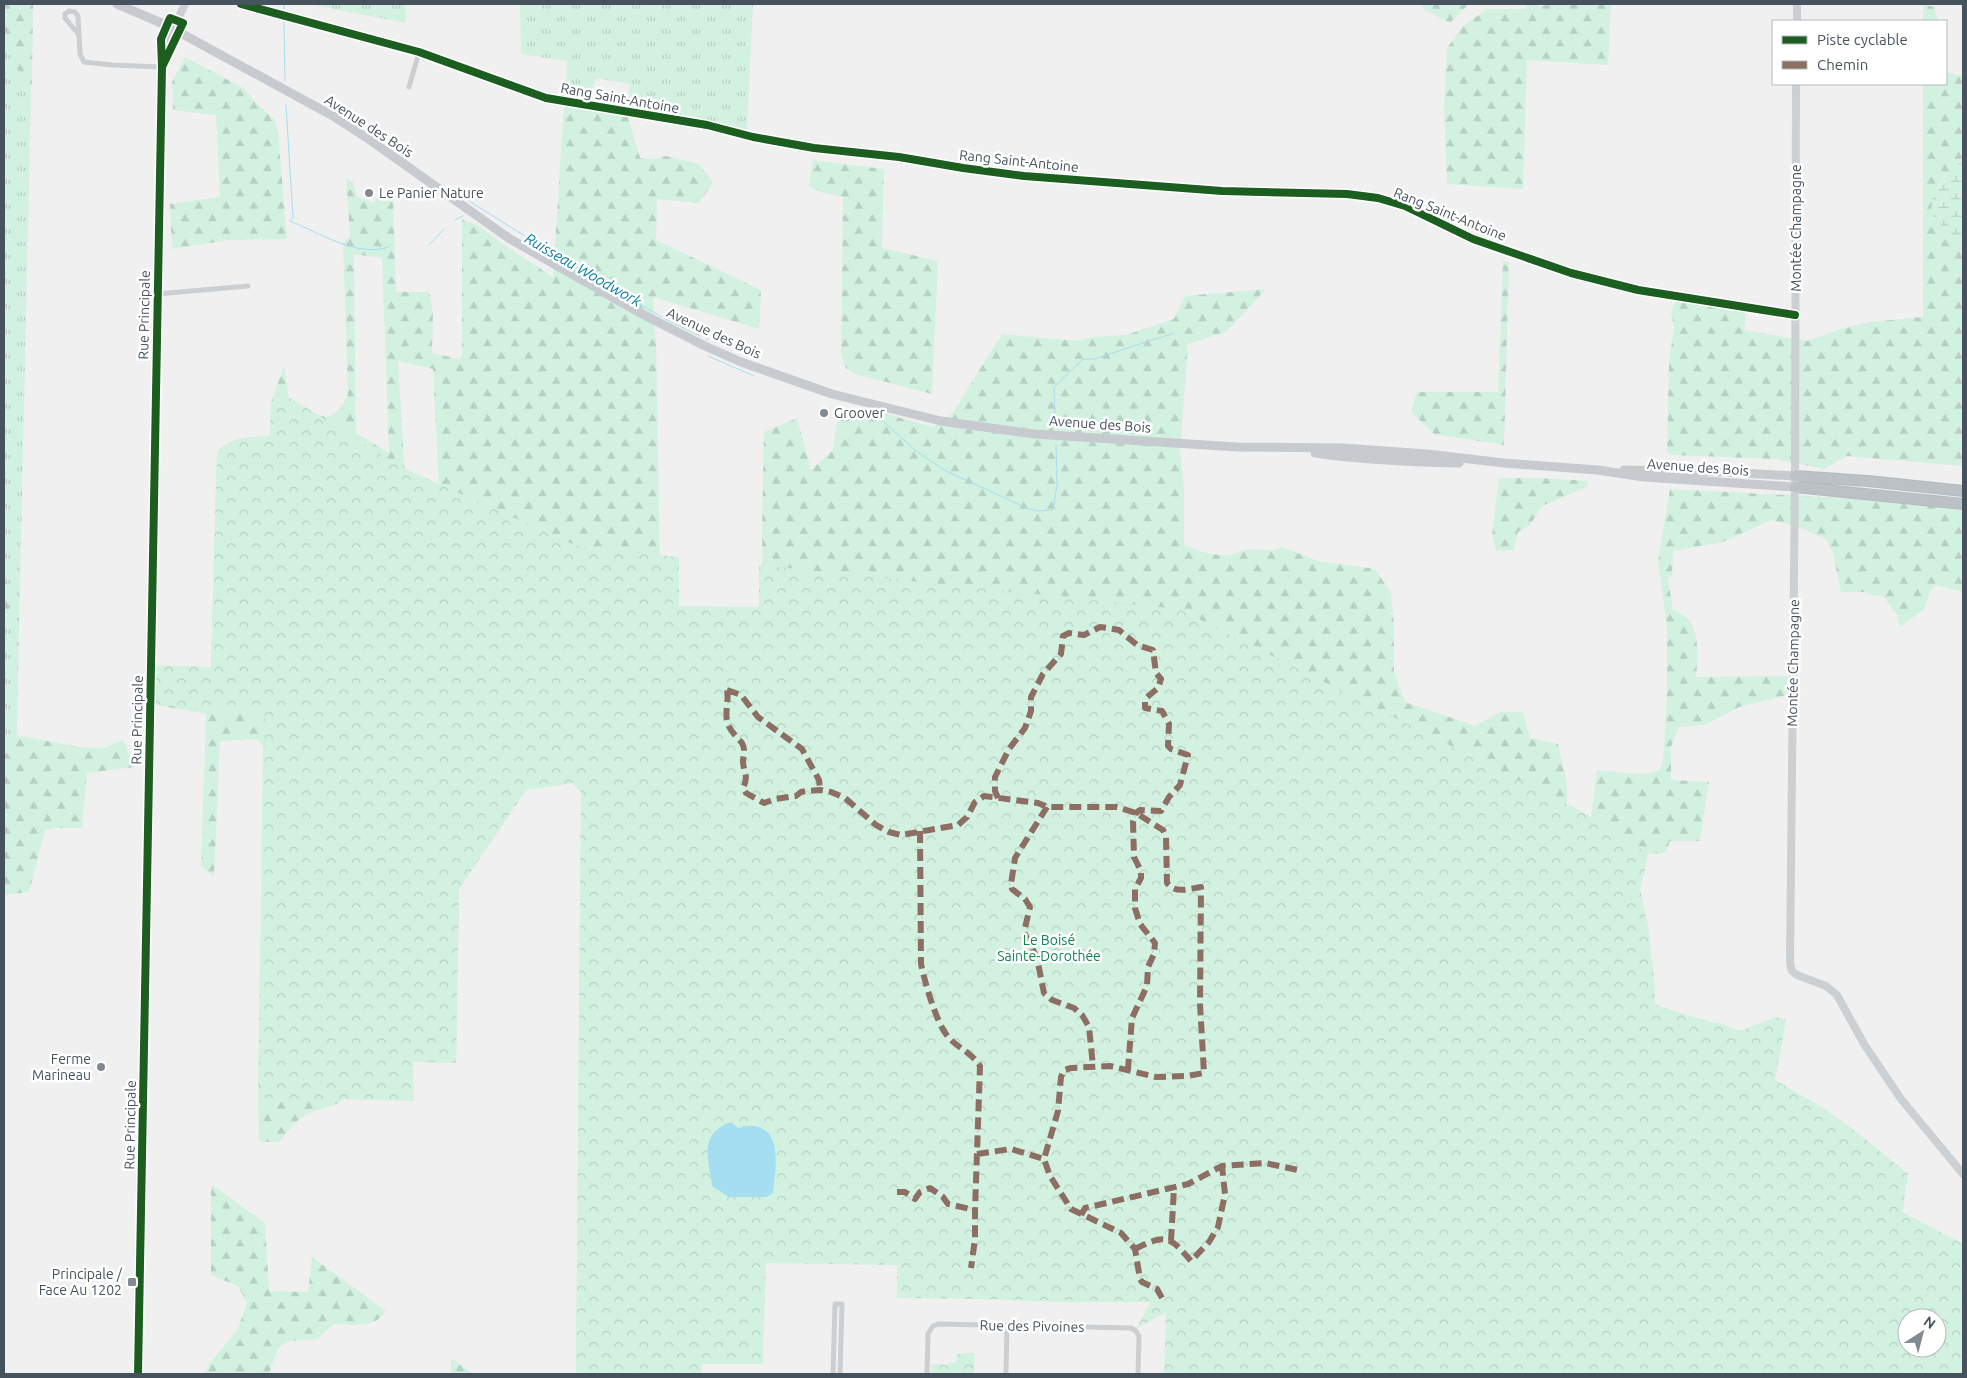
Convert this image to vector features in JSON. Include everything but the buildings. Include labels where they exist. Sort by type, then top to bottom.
[{"type":"highway","points":[[1795,476],[1868,481],[1963,491]]},
{"type":"highway","points":[[1795,488],[1963,504]]},
{"type":"main road","name":"Avenue des Bois","points":[[118,4],[172,29],[345,124],[522,247],[670,329],[720,353],[832,394],[905,414],[1034,434],[1288,449],[1342,457],[1385,460],[1504,463],[1598,470],[1644,477],[1795,488]]},
{"type":"main road","name":"Avenue des Bois","points":[[1598,470],[1652,469],[1795,476]]},
{"type":"street","name":"Rue Principale","points":[[138,1374],[162,67],[164,48],[185,4]]},
{"type":"street","name":"Rang Saint-Antoine","points":[[240,4],[419,52],[546,98],[707,125],[753,137],[814,148],[899,157],[1024,176],[1222,190],[1347,194],[1378,198],[1405,206],[1473,239],[1571,273],[1638,290],[1795,315]]},
{"type":"street","points":[[1797,4],[1797,20]]},
{"type":"street","points":[[78,35],[80,58],[85,62],[162,67]]},
{"type":"street","points":[[409,87],[419,52]]},
{"type":"street","name":"Montée Champagne","points":[[1796,85],[1795,488],[1789,947],[1791,966],[1798,976],[1826,986],[1837,995],[1864,1044],[1901,1099],[1963,1174]]},
{"type":"street","points":[[157,294],[248,286]]},
{"type":"street","points":[[833,1374],[835,1304],[842,1304],[840,1374]]},
{"type":"street","name":"Rue des Pivoines","points":[[927,1374],[928,1334],[935,1325],[1133,1329],[1139,1336],[1138,1374]]},
{"type":"street","points":[[1006,1374],[1007,1325]]},
{"type":"green space","points":[[4,4],[33,4],[16,768],[4,770]]},
{"type":"green space","points":[[4,4],[33,4],[32,85],[21,76],[8,36],[4,31]]},
{"type":"green space","points":[[308,4],[405,4],[406,23]]},
{"type":"green space","points":[[520,4],[753,4],[747,131],[627,103],[630,84],[596,78],[591,97],[566,89],[567,61],[521,54]]},
{"type":"green space","points":[[1423,4],[1469,4],[1450,23],[1423,9]]},
{"type":"green space","points":[[1526,4],[1537,4],[1538,6],[1611,4],[1608,65],[1527,60],[1523,189],[1447,184],[1444,107],[1447,48],[1463,26],[1487,9],[1526,9]]},
{"type":"green space","points":[[1923,4],[1934,7],[1938,20],[1923,20]]},
{"type":"green space","points":[[185,57],[245,89],[258,105],[274,119],[278,133],[287,239],[229,240],[172,249],[170,204],[220,197],[216,115],[173,110],[172,82]]},
{"type":"green space","points":[[1947,72],[1963,76],[1963,160],[1943,178],[1936,189],[1946,227],[1963,244],[1963,466],[1847,456],[1824,469],[1775,459],[1673,455],[1667,452],[1669,362],[1674,327],[1671,312],[1676,300],[1746,310],[1744,330],[1807,341],[1844,328],[1870,322],[1923,317],[1923,85],[1947,85]]},
{"type":"green space","name":"Le Boisé Sainte-Dorothée","points":[[564,105],[628,117],[640,158],[652,159],[666,156],[699,164],[713,182],[699,203],[657,199],[656,240],[761,290],[759,329],[653,297],[656,340],[661,616],[763,612],[764,432],[797,418],[811,470],[833,450],[837,421],[869,409],[933,427],[952,414],[1002,334],[1076,341],[1093,337],[1126,335],[1174,319],[1185,296],[1266,289],[1226,332],[1188,344],[1180,452],[1184,487],[1184,544],[1201,551],[1220,555],[1233,554],[1249,549],[1271,550],[1282,547],[1318,561],[1375,569],[1391,593],[1394,625],[1394,672],[1405,702],[1475,726],[1500,712],[1523,712],[1530,738],[1558,744],[1567,783],[1567,804],[1591,817],[1597,770],[1646,774],[1657,771],[1663,761],[1667,696],[1667,627],[1658,561],[1670,489],[1903,501],[1963,511],[1963,592],[1935,585],[1930,592],[1924,609],[1900,627],[1897,615],[1883,596],[1872,595],[1866,592],[1841,592],[1833,553],[1826,539],[1801,528],[1771,520],[1723,542],[1673,551],[1672,575],[1668,579],[1673,610],[1689,620],[1694,628],[1697,647],[1696,677],[1787,676],[1787,695],[1739,707],[1704,725],[1679,727],[1671,747],[1671,780],[1709,782],[1700,841],[1670,841],[1665,853],[1648,854],[1640,890],[1648,926],[1655,1005],[1660,1006],[1677,1020],[1719,1023],[1740,1031],[1776,1017],[1786,1020],[1775,1080],[1823,1108],[1908,1174],[1902,1212],[1963,1244],[1963,1374],[1169,1302],[1058,1302],[900,1296],[907,1095],[576,1374],[581,792],[573,783],[526,790],[459,889],[456,1063],[413,1062],[414,1101],[344,1099],[300,1118],[279,1142],[263,1142],[259,1140],[263,745],[257,739],[220,741],[214,877],[201,866],[206,714],[152,704],[211,667],[217,452],[235,440],[270,436],[271,403],[284,366],[289,399],[314,414],[329,416],[336,413],[348,394],[343,242],[350,237],[346,178],[353,182],[357,196],[373,203],[378,196],[393,196],[396,292],[429,292],[433,313],[432,352],[436,354],[459,359],[462,355],[462,219],[479,226],[553,277]],"holes":[[[354,254],[382,258],[389,453],[356,433]],[[398,361],[433,369],[439,492],[405,478]]]},
{"type":"green space","points":[[813,160],[884,169],[882,248],[938,261],[932,394],[855,374],[846,368],[841,354],[843,197],[823,193],[809,186]]},
{"type":"green space","points":[[1963,160],[1963,244],[1936,220],[1932,212],[1932,203],[1938,186],[1950,171]]},
{"type":"green space","points":[[1503,261],[1509,262],[1504,445],[1434,434],[1411,412],[1417,392],[1498,392]]},
{"type":"green space","name":"Le Boisé Sainte-Dorothée","points":[[275,391],[294,400],[399,466],[577,546],[679,557],[679,606],[759,607],[759,565],[1179,609],[1592,817],[1648,854],[1640,890],[1648,926],[1655,1005],[1740,1031],[1776,1017],[1786,1020],[1775,1080],[1823,1108],[1908,1174],[1902,1212],[1963,1244],[1963,1374],[1164,1374],[1166,1312],[1137,1327],[1151,1301],[897,1298],[897,1265],[766,1263],[763,1364],[702,1364],[701,1374],[576,1374],[581,792],[573,783],[526,790],[459,889],[456,1063],[413,1062],[412,1100],[258,1098],[265,712],[211,710],[153,704],[154,665],[211,667],[217,452],[234,440],[270,436],[271,403]]},
{"type":"green space","points":[[1499,478],[1588,481],[1587,487],[1542,506],[1530,525],[1518,532],[1514,550],[1496,551],[1492,535]]},
{"type":"green space","points":[[4,582],[8,583],[12,594],[4,628]]},
{"type":"green space","points":[[17,735],[79,747],[103,748],[123,740],[135,767],[87,773],[82,828],[45,830],[29,892],[4,895],[4,756],[13,749]]},
{"type":"green space","points":[[211,1184],[265,1223],[269,1291],[308,1292],[312,1257],[386,1311],[376,1321],[370,1323],[356,1325],[334,1324],[318,1339],[289,1341],[278,1348],[269,1374],[204,1374],[209,1364],[238,1329],[247,1303],[238,1286],[211,1275]]},
{"type":"green space","points":[[975,1353],[974,1374],[931,1374],[931,1364],[947,1365],[956,1362],[956,1355]]},
{"type":"green space","points":[[451,1359],[454,1360],[473,1374],[451,1374]]},
{"type":"water","points":[[728,1123],[732,1123],[738,1128],[754,1126],[764,1129],[770,1135],[774,1144],[776,1164],[773,1193],[767,1197],[729,1197],[712,1186],[708,1157],[709,1142],[712,1135]]},
{"type":"waterway","name":"Ruisseau Woodwork","points":[[284,4],[284,11]]},
{"type":"waterway","name":"Ruisseau Woodwork","points":[[284,20],[285,81]]},
{"type":"waterway","name":"Ruisseau Woodwork","points":[[286,105],[293,217],[290,221],[352,247],[377,250],[389,247]]},
{"type":"waterway","name":"Ruisseau Woodwork","points":[[469,201],[584,273],[671,322],[700,336]]},
{"type":"waterway","name":"Ruisseau Woodwork","points":[[455,220],[463,216]]},
{"type":"waterway","name":"Ruisseau Woodwork","points":[[429,245],[444,229]]},
{"type":"waterway","name":"Ruisseau Woodwork","points":[[1055,418],[1054,387],[1083,359],[1094,359],[1174,333]]},
{"type":"waterway","name":"Ruisseau Woodwork","points":[[708,356],[754,376]]},
{"type":"waterway","name":"Ruisseau Woodwork","points":[[876,415],[915,450],[944,470],[1029,509],[1040,511],[1053,510],[1057,485],[1056,445]]},
{"type":"marked path","points":[[998,798],[995,791],[995,777],[1009,749],[1025,728],[1031,711],[1031,697],[1043,674],[1061,654],[1063,636],[1069,633],[1084,635],[1100,627],[1108,628],[1119,630],[1137,645],[1153,650],[1156,673],[1161,679],[1158,688],[1145,699],[1145,708],[1162,711],[1169,724],[1168,746],[1171,749],[1188,755],[1180,785],[1169,797],[1161,811],[1140,810],[1136,813],[1133,822],[1134,857],[1141,871],[1141,878],[1135,889],[1135,908],[1140,924],[1155,943],[1154,954],[1148,967],[1147,986],[1132,1018],[1128,1069]]},
{"type":"marked path","points":[[727,690],[727,721],[744,748],[743,762],[746,778],[743,788],[746,793],[764,803],[775,799],[796,796],[801,792],[807,791],[820,790],[831,792],[845,798],[876,825],[889,832],[901,835],[958,825],[967,817],[975,802],[984,796],[1038,803],[1047,807],[1117,807],[1136,813],[1163,830],[1166,837],[1167,883],[1178,890],[1201,887],[1200,1004],[1204,1073],[1187,1076],[1156,1077],[1110,1066],[1064,1070],[1061,1077],[1058,1111],[1044,1159],[1050,1176],[1071,1209],[1121,1233],[1135,1249],[1140,1279],[1142,1282],[1157,1289],[1162,1298],[1160,1303]]},
{"type":"marked path","points":[[727,690],[741,695],[758,717],[802,749],[819,780],[820,790]]},
{"type":"marked path","points":[[1047,807],[1015,858],[1011,884],[1012,889],[1025,899],[1030,907],[1024,932],[1037,958],[1044,993],[1052,1000],[1074,1008],[1082,1015],[1089,1027],[1093,1066]]},
{"type":"marked path","points":[[920,831],[921,964],[923,972],[931,1002],[939,1022],[948,1037],[980,1066],[975,1239],[971,1268]]},
{"type":"marked path","points":[[977,1154],[1011,1149],[1044,1159]]},
{"type":"marked path","points":[[1081,1215],[1085,1208],[1188,1184],[1222,1166],[1265,1163],[1298,1170]]},
{"type":"marked path","points":[[1135,1249],[1153,1241],[1166,1240],[1177,1246],[1191,1261],[1209,1242],[1218,1227],[1225,1194],[1222,1166]]},
{"type":"marked path","points":[[897,1192],[905,1192],[915,1199],[920,1192],[930,1188],[943,1197],[948,1204],[975,1210]]},
{"type":"marked path","points":[[1171,1241],[1174,1188]]},
{"type":"cycle path","points":[[241,4],[419,52],[546,98],[707,125],[753,137],[814,148],[899,157],[1024,176],[1222,191],[1347,194],[1378,198],[1405,206],[1473,239],[1571,273],[1638,290],[1795,315]]},
{"type":"cycle path","points":[[138,1374],[161,39],[170,18],[183,23],[162,67]]},
{"type":"place","name":"Le Panier Nature","points":[[369,193]]},
{"type":"place","name":"Groover","points":[[824,413]]},
{"type":"place","name":"Ferme Marineau","points":[[101,1067]]},
{"type":"place","name":"Principale / Face Au 1202","points":[[132,1282]]}]
